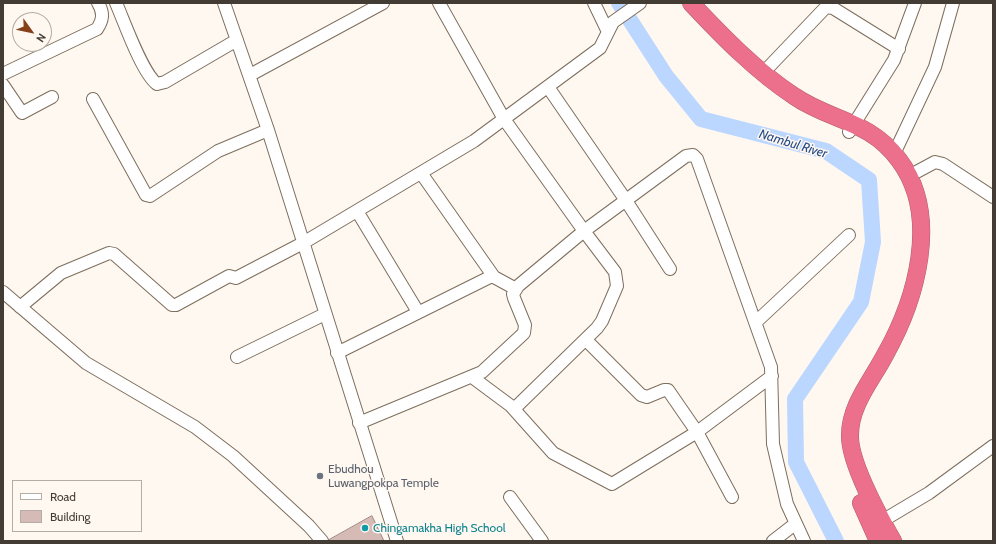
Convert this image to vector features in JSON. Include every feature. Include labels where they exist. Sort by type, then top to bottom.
[{"type":"highway","points":[[678,3],[715,42],[782,102],[796,112],[816,121],[851,127],[894,171],[902,185],[909,205],[912,220],[907,259],[898,302],[882,343],[844,409],[839,430],[840,443],[846,468],[878,541]]},
{"type":"highway","points":[[691,3],[734,46],[764,72],[806,104],[886,144],[909,176],[916,194],[922,219],[920,244],[911,295],[898,332],[858,402],[852,421],[850,435],[851,448],[859,470],[892,541]]},
{"type":"street","points":[[3,74],[97,29],[103,17],[102,10],[98,3]]},
{"type":"street","points":[[116,3],[142,62],[157,84],[165,82],[237,40]]},
{"type":"street","points":[[224,3],[268,130],[397,541]]},
{"type":"street","points":[[250,75],[383,3]]},
{"type":"street","points":[[439,3],[504,119],[615,272],[618,281],[602,321],[586,340],[514,409]]},
{"type":"street","points":[[594,3],[610,27]]},
{"type":"street","points":[[851,127],[894,60],[915,3]]},
{"type":"street","points":[[894,154],[935,67],[953,3]]},
{"type":"street","points":[[20,307],[61,273],[108,253],[114,254],[174,305],[229,276],[236,278],[303,243],[474,141],[600,48],[610,27],[639,4]]},
{"type":"street","points":[[764,72],[826,7],[833,8],[899,49]]},
{"type":"street","points":[[3,85],[22,113],[52,97]]},
{"type":"street","points":[[548,87],[625,199],[670,269]]},
{"type":"street","points":[[94,99],[146,195],[150,196],[218,151],[268,130]]},
{"type":"street","points":[[359,423],[482,372],[524,333],[525,325],[514,298],[516,289],[584,231],[625,199],[689,154],[696,156],[771,367],[773,444],[781,484],[795,524],[804,541]]},
{"type":"street","points":[[909,176],[935,162],[943,164],[993,197]]},
{"type":"street","points":[[421,173],[494,277],[516,289]]},
{"type":"street","points":[[357,211],[418,312]]},
{"type":"street","points":[[756,322],[849,235]]},
{"type":"street","points":[[337,353],[488,278],[494,277]]},
{"type":"street","points":[[3,292],[86,363],[195,427],[233,456],[309,526],[322,541]]},
{"type":"street","points":[[237,357],[325,314]]},
{"type":"street","points":[[586,340],[641,395],[647,397],[664,390],[668,390],[697,432],[732,497]]},
{"type":"street","points":[[472,377],[514,409],[553,453],[612,484],[697,432],[772,376]]},
{"type":"street","points":[[882,521],[930,493],[993,446]]},
{"type":"street","points":[[510,497],[542,541]]},
{"type":"street","points":[[774,541],[795,524]]},
{"type":"building","name":"Chingamakha High School","points":[[372,516],[384,541],[329,541],[329,540]]},
{"type":"waterway","name":"Nambul River","points":[[619,3],[666,76],[701,119],[826,151],[869,180],[873,242],[861,302],[795,399],[796,462],[836,541]]},
{"type":"place","name":"Ebudhou Luwangpokpa Temple","points":[[320,476]]},
{"type":"place","name":"Chingamakha High School","points":[[365,528]]}]
